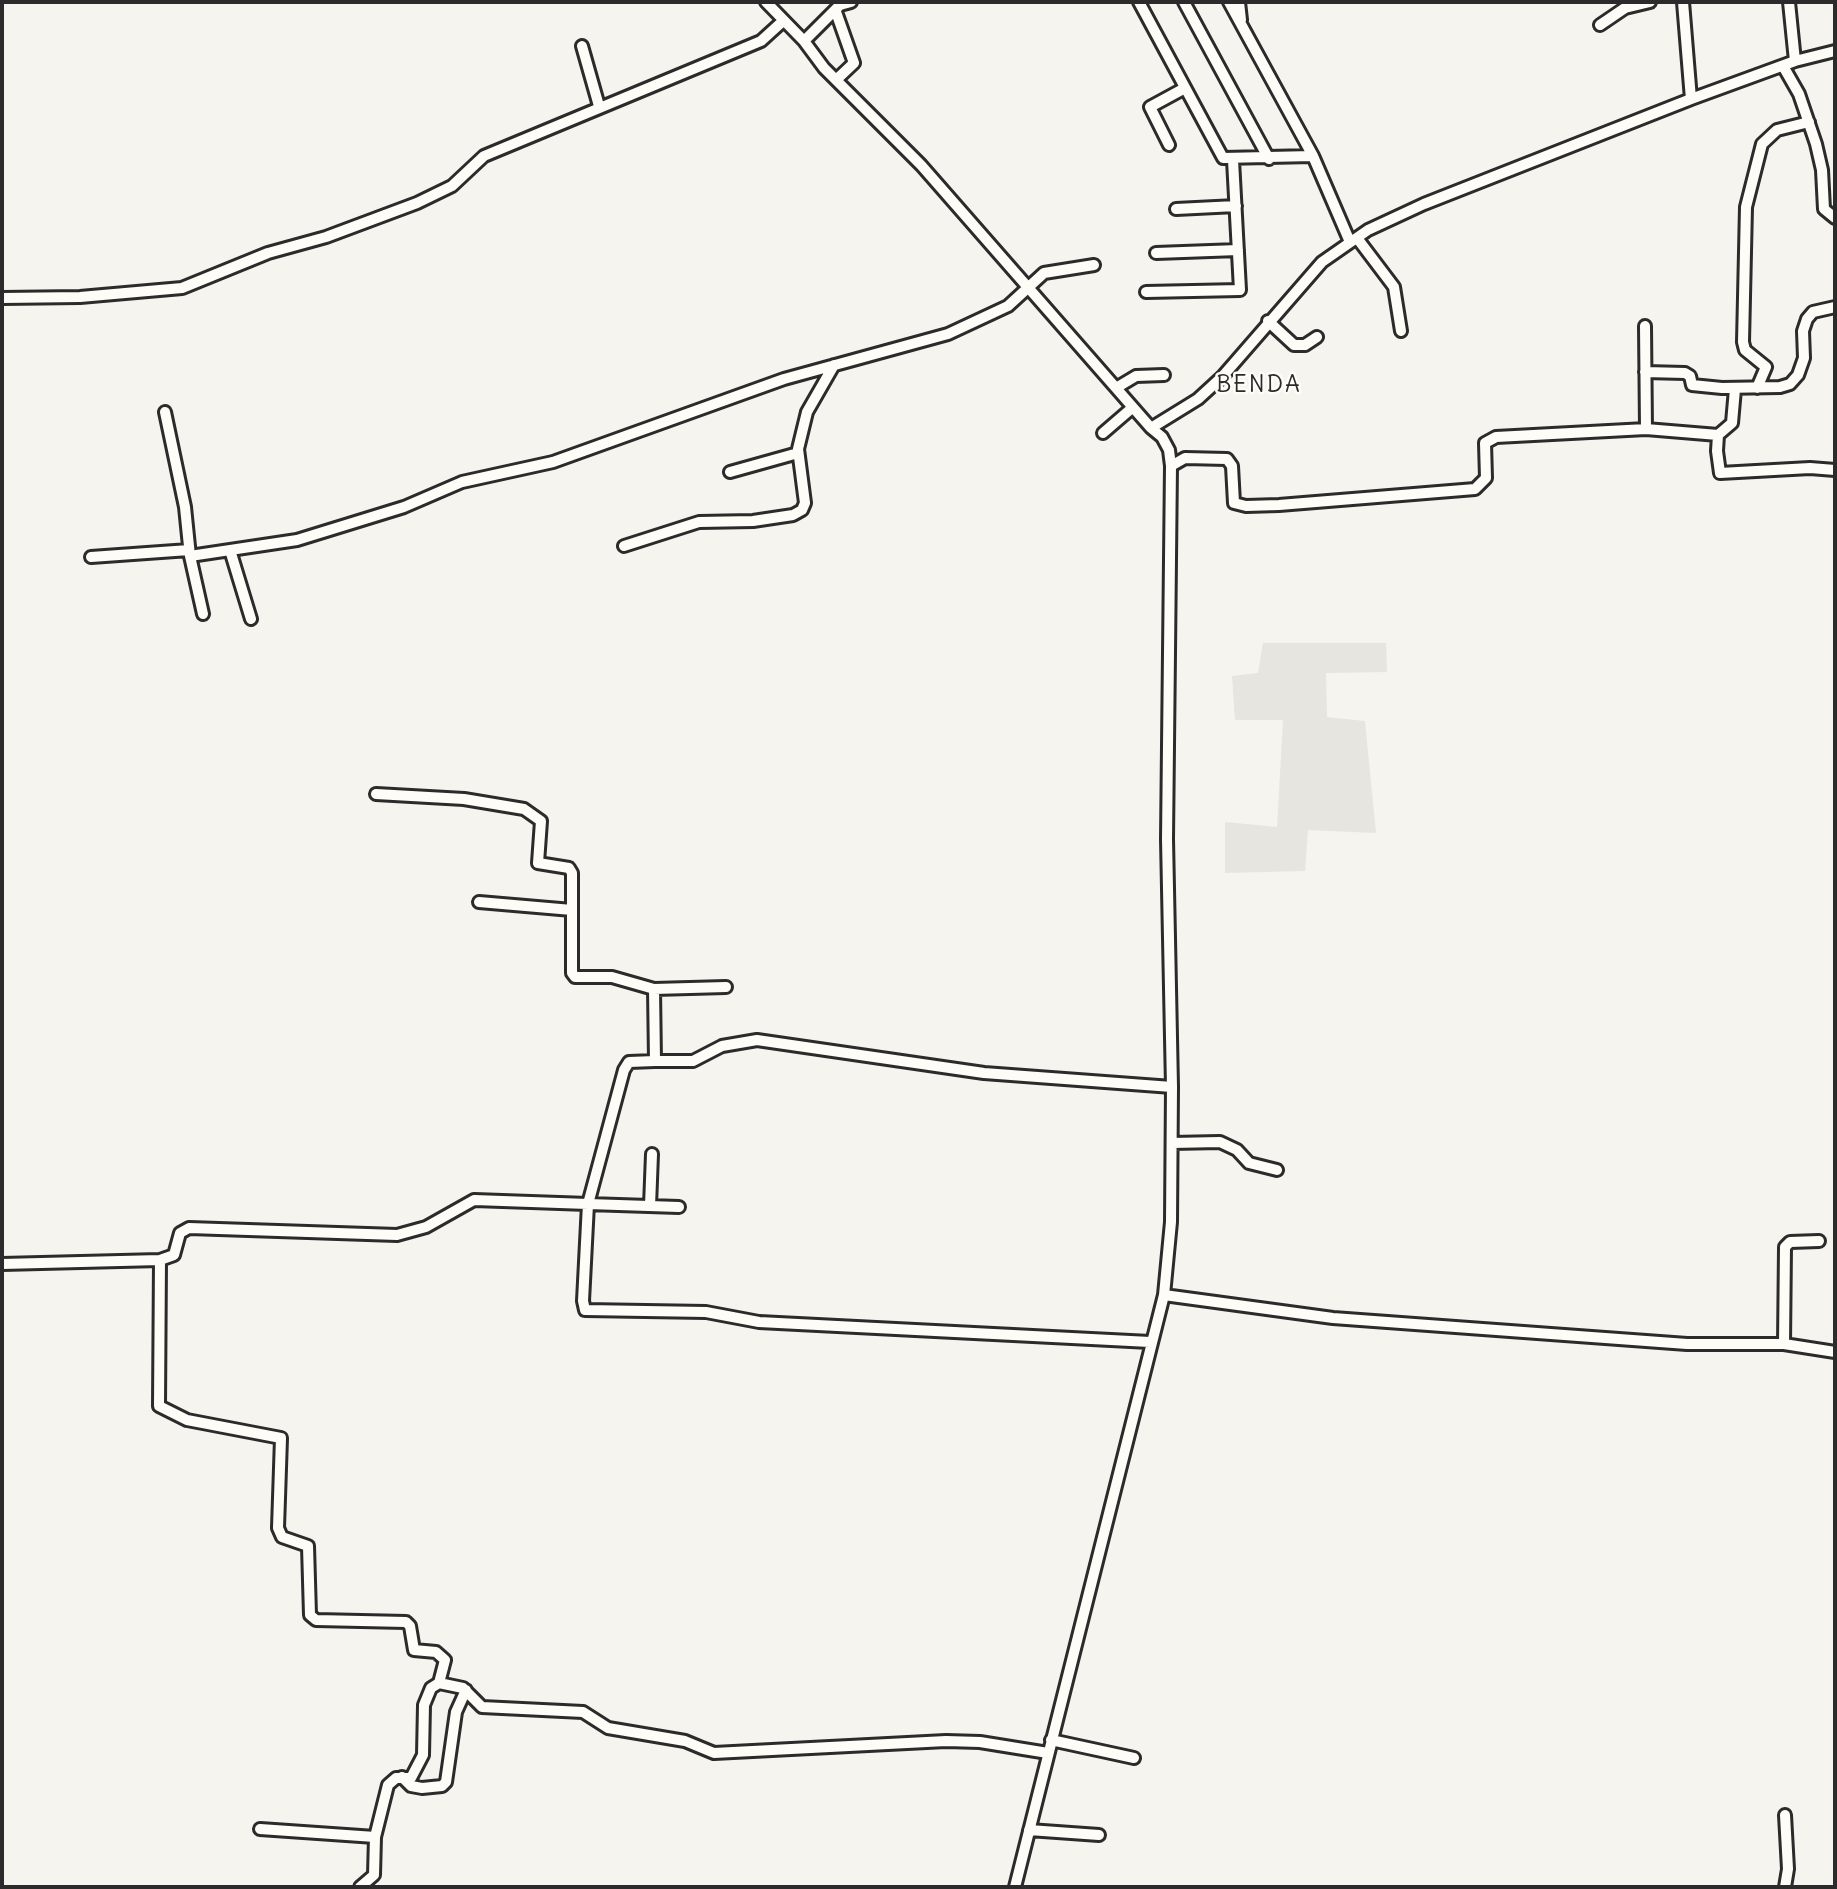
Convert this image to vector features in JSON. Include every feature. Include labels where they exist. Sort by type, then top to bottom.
[{"type":"street","points":[[766,2],[804,41],[836,80],[921,165],[1028,285],[1132,408],[1162,437],[1169,450],[1167,839],[1172,1143],[1171,1222],[1164,1295],[1150,1342],[1015,1887]]},
{"type":"street","points":[[804,41],[847,2]]},
{"type":"street","points":[[1139,2],[1223,158],[1233,160],[1313,156]]},
{"type":"street","points":[[1184,2],[1269,159]]},
{"type":"street","points":[[1229,2],[1313,156],[1353,240],[1394,286],[1401,331]]},
{"type":"street","points":[[1239,2],[1242,26]]},
{"type":"street","points":[[1600,25],[1625,8],[1650,2]]},
{"type":"street","points":[[1683,2],[1690,99]]},
{"type":"street","points":[[1789,2],[1795,61]]},
{"type":"street","points":[[836,12],[854,63],[836,80]]},
{"type":"street","points":[[2,298],[80,297],[182,288],[268,253],[326,237],[417,203],[452,186],[484,156],[761,41],[783,21]]},
{"type":"street","points":[[582,46],[599,106]]},
{"type":"street","points":[[1151,428],[1198,399],[1222,377],[1322,262],[1353,240],[1424,204],[1690,99],[1795,61],[1835,51]]},
{"type":"street","points":[[1783,66],[1799,94],[1809,122],[1822,170],[1824,209],[1835,218]]},
{"type":"street","points":[[1169,145],[1150,107],[1185,88]]},
{"type":"street","points":[[1756,388],[1766,367],[1745,350],[1743,342],[1746,208],[1762,144],[1777,130],[1809,122]]},
{"type":"street","points":[[1146,292],[1240,290],[1233,160]]},
{"type":"street","points":[[1176,209],[1236,206]]},
{"type":"street","points":[[1156,253],[1238,250]]},
{"type":"street","points":[[91,557],[230,550],[309,537],[404,507],[462,482],[552,462],[784,379],[948,334],[1009,306],[1028,285],[1044,273],[1094,265]]},
{"type":"street","points":[[1645,372],[1685,373],[1690,376],[1692,385],[1735,389],[1790,384],[1798,375],[1804,358],[1803,331],[1807,319],[1813,312],[1835,307]]},
{"type":"street","points":[[1268,321],[1294,345],[1305,345],[1317,337]]},
{"type":"street","points":[[1644,326],[1646,429]]},
{"type":"street","points":[[624,546],[699,522],[754,521],[793,515],[802,510],[805,503],[798,453],[807,412],[834,365]]},
{"type":"street","points":[[1116,388],[1136,376],[1164,375]]},
{"type":"street","points":[[1171,466],[1190,457],[1229,460],[1232,466],[1233,500],[1240,505],[1459,492],[1484,484],[1485,443],[1489,438],[1646,429],[1718,435],[1732,423],[1735,389]]},
{"type":"street","points":[[1103,433],[1132,408]]},
{"type":"street","points":[[165,412],[203,614]]},
{"type":"street","points":[[1718,435],[1720,473],[1810,468],[1835,470]]},
{"type":"street","points":[[730,472],[798,453]]},
{"type":"street","points":[[230,550],[251,619]]},
{"type":"street","points":[[376,794],[464,799],[524,808],[542,823],[538,863],[569,868],[572,873],[570,969],[575,977],[612,977],[654,989],[726,987]]},
{"type":"street","points":[[478,902],[572,910]]},
{"type":"street","points":[[654,989],[655,1061]]},
{"type":"street","points":[[1150,1342],[759,1322],[706,1312],[585,1310],[583,1301],[588,1205],[624,1070],[629,1062],[692,1061],[722,1046],[757,1040],[984,1073],[1172,1087]]},
{"type":"street","points":[[1172,1143],[1220,1142],[1237,1150],[1248,1163],[1277,1170]]},
{"type":"street","points":[[650,1206],[652,1154]]},
{"type":"street","points":[[2,1264],[160,1260],[174,1255],[180,1233],[189,1228],[397,1235],[426,1227],[474,1200],[679,1207]]},
{"type":"street","points":[[1784,1344],[1785,1247],[1790,1242],[1819,1241]]},
{"type":"street","points":[[160,1260],[159,1406],[187,1420],[281,1438],[278,1528],[282,1537],[309,1546],[310,1615],[316,1620],[398,1619],[410,1626],[414,1650],[436,1652],[445,1660],[439,1683],[431,1688],[424,1705],[423,1755],[411,1777],[391,1780],[388,1785],[375,1837],[374,1875],[360,1887]]},
{"type":"street","points":[[1164,1295],[1333,1318],[1687,1344],[1784,1344],[1835,1352]]},
{"type":"street","points":[[439,1683],[466,1690],[482,1707],[583,1712],[608,1728],[685,1741],[714,1753],[946,1741],[980,1742],[1048,1753]]},
{"type":"street","points":[[402,1777],[411,1786],[422,1788],[442,1786],[446,1782],[456,1712],[466,1690]]},
{"type":"street","points":[[1051,1740],[1135,1758]]},
{"type":"street","points":[[1785,1815],[1788,1869],[1785,1887]]},
{"type":"street","points":[[260,1829],[375,1837]]},
{"type":"street","points":[[1029,1830],[1099,1835]]},
{"type":"shaded area","points":[[1263,643],[1386,643],[1387,672],[1326,673],[1327,717],[1365,721],[1376,833],[1308,830],[1305,871],[1225,873],[1225,822],[1277,827],[1283,720],[1235,720],[1232,676],[1258,673]]},
{"type":"district","name":"BENDA","points":[[1259,385]]}]
